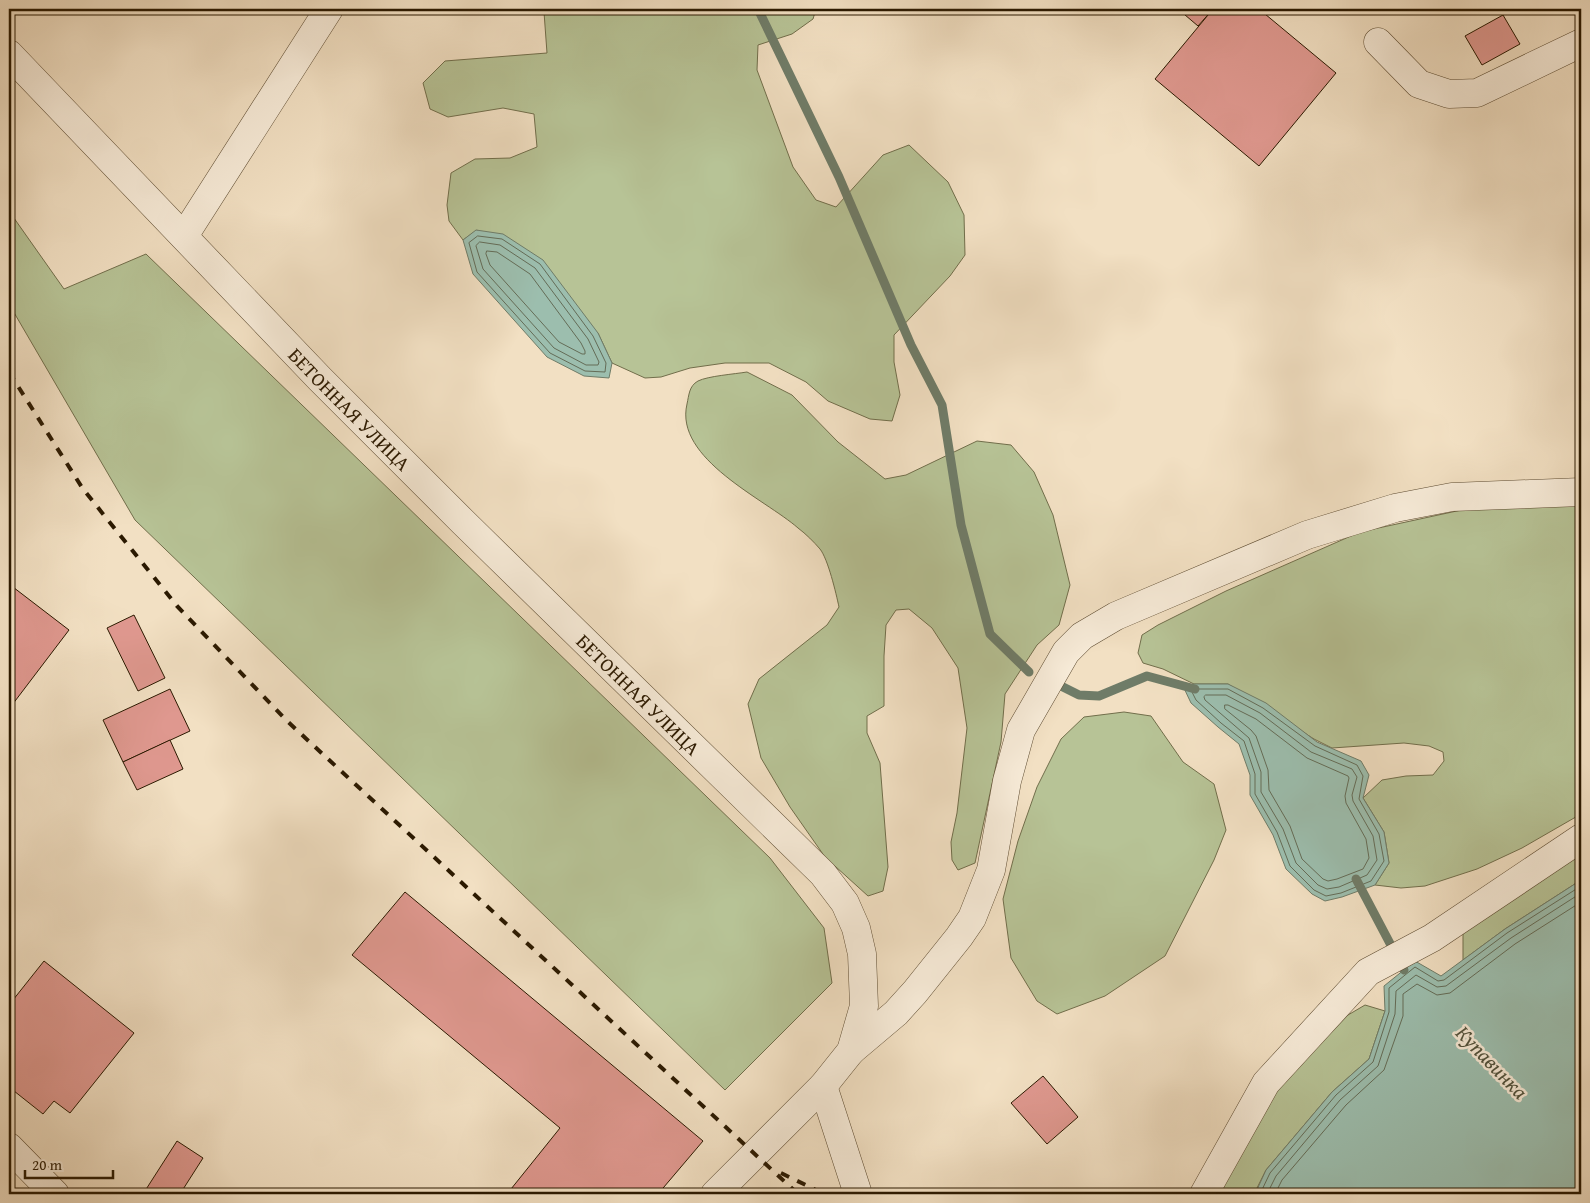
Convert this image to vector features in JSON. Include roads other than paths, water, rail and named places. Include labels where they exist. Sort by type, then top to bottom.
[{"type":"street","points":[[184,236],[329,9]]},
{"type":"street","points":[[1378,42],[1418,84],[1449,94],[1477,93],[1581,43]]},
{"type":"street","name":"БЕТОННАЯ УЛИЦА","points":[[9,54],[320,379],[463,522],[823,874],[845,903],[856,928],[862,954],[864,1006],[851,1051],[823,1086],[715,1194]]},
{"type":"street","points":[[851,1051],[896,1013],[959,937],[972,918],[991,870],[1007,782],[1021,730],[1066,652],[1082,636],[1116,616],[1307,535],[1395,508],[1452,497],[1581,492]]},
{"type":"street","points":[[1204,1194],[1266,1083],[1368,972],[1432,938],[1581,838]]},
{"type":"street","points":[[823,1086],[858,1194]]},
{"type":"street","points":[[9,1147],[55,1194]]},
{"type":"water","points":[[476,230],[503,234],[543,260],[598,333],[612,363],[609,378],[584,376],[547,357],[473,274],[463,240]]},
{"type":"water","points":[[1194,684],[1228,684],[1266,703],[1317,742],[1361,761],[1369,775],[1363,798],[1384,832],[1389,863],[1375,885],[1325,901],[1312,894],[1286,869],[1273,835],[1250,795],[1250,775],[1239,744],[1191,703],[1183,686]]},
{"type":"water","name":"Купавинка","points":[[1581,880],[1581,1194],[1255,1194],[1266,1170],[1332,1092],[1369,1059],[1385,1011],[1384,986],[1415,961],[1441,976],[1505,929]]},
{"type":"waterway","points":[[758,9],[839,177],[911,345],[942,405],[961,525],[990,634],[1029,672]]},
{"type":"waterway","points":[[1063,687],[1079,695],[1099,696],[1147,676],[1195,689]]},
{"type":"waterway","points":[[1356,879],[1404,970]]},
{"type":"railway","points":[[9,372],[83,489],[177,606],[287,721],[798,1194]]},
{"type":"railway","points":[[781,1173],[822,1194]]}]
